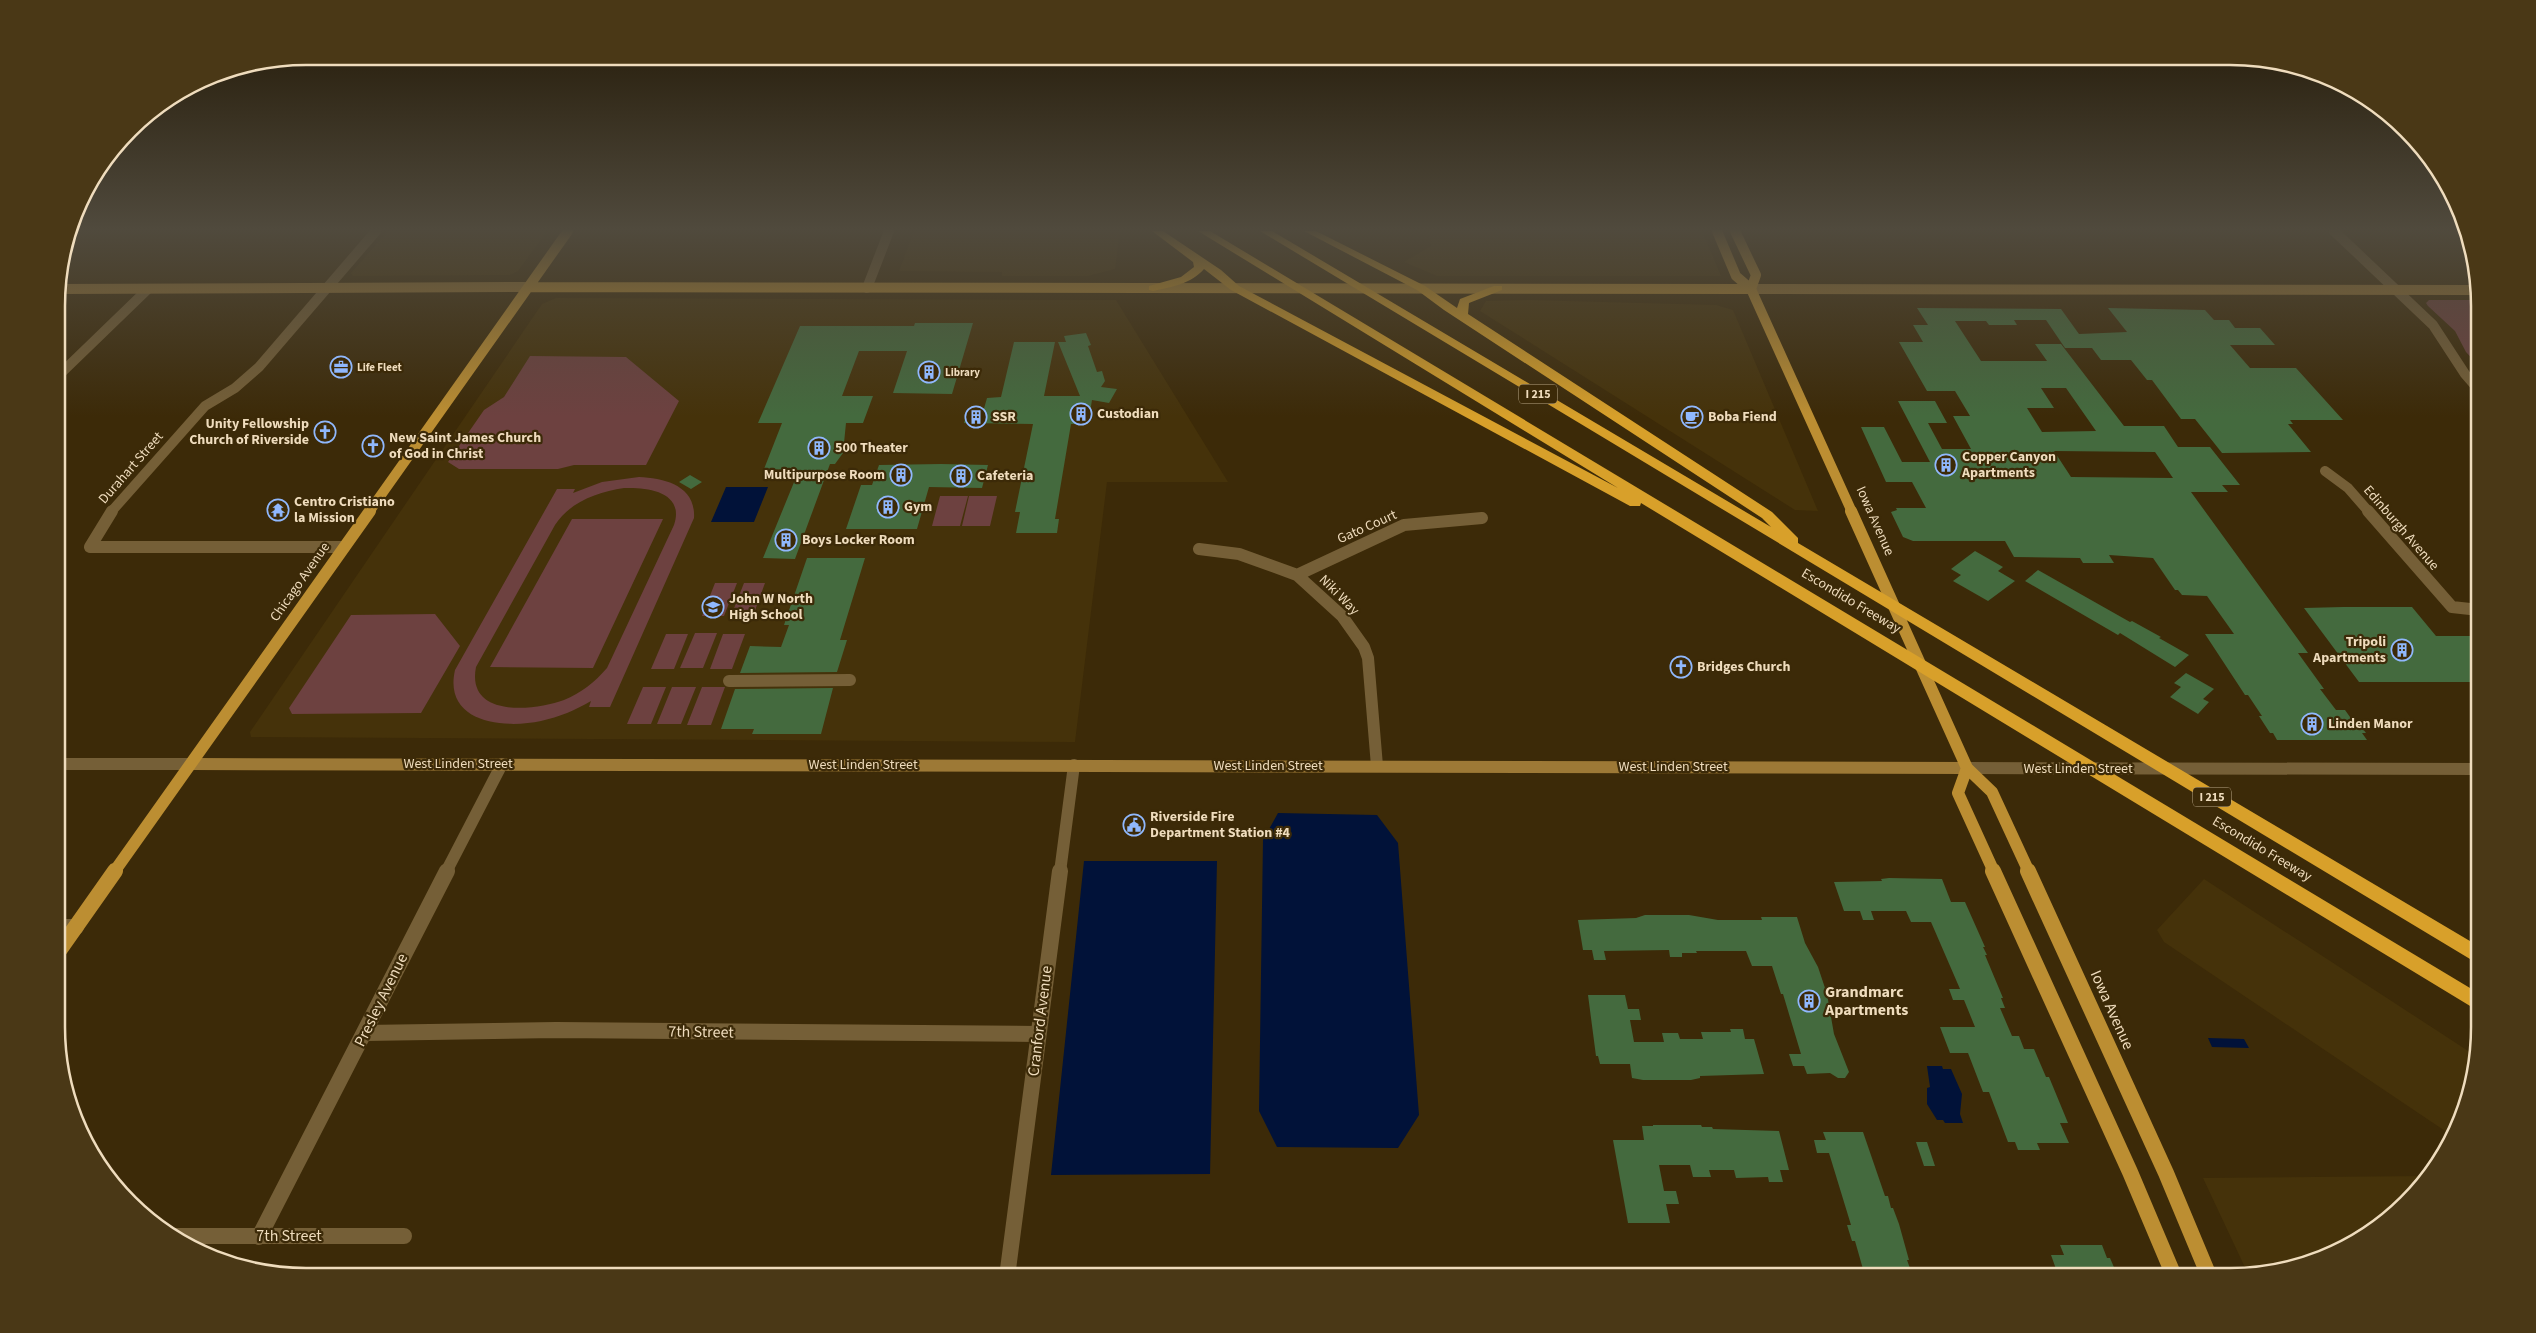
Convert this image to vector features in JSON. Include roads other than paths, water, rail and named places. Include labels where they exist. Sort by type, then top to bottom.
[{"type":"highway","points":[[1246,293],[1484,423],[1775,577]]},
{"type":"highway","name":"Escondido Freeway","points":[[1306,293],[2471,999]]},
{"type":"highway","name":"Escondido Freeway","points":[[1369,293],[2471,952]]},
{"type":"highway","points":[[1428,293],[1767,515],[1810,558]]},
{"type":"highway","points":[[1462,315],[1464,301],[1484,293]]},
{"type":"highway","points":[[2342,920],[2471,1008]]},
{"type":"main road","name":"Chicago Avenue","points":[[65,942],[524,293]]},
{"type":"main road","name":"Iowa Avenue","points":[[1753,293],[1967,768],[1992,792],[2166,1173],[2206,1268]]},
{"type":"main road","name":"West Linden Street","points":[[192,764],[1967,768]]},
{"type":"main road","points":[[1967,768],[1958,793],[2130,1172],[2171,1268]]},
{"type":"street","points":[[65,369],[144,293]]},
{"type":"street","name":"Durahart Street","points":[[321,293],[259,367],[235,388],[205,406],[113,509],[90,547],[344,547]]},
{"type":"street","points":[[2399,293],[2441,334],[2463,374],[2471,382]]},
{"type":"street","points":[[65,361],[74,361]]},
{"type":"street","name":"Edinburgh Avenue","points":[[2325,471],[2348,488],[2452,607],[2471,609]]},
{"type":"street","name":"Gato Court","points":[[1297,575],[1404,526],[1482,518]]},
{"type":"street","name":"Niki Way","points":[[1198,549],[1239,554],[1297,575],[1342,616],[1364,647],[1368,658],[1377,766]]},
{"type":"street","points":[[729,681],[850,680]]},
{"type":"street","name":"West Linden Street","points":[[65,764],[192,764]]},
{"type":"street","name":"Presley Avenue","points":[[259,1237],[365,1033],[424,912],[502,764]]},
{"type":"street","name":"Cranford Avenue","points":[[1007,1268],[1074,765]]},
{"type":"street","name":"West Linden Street","points":[[1967,768],[2471,769]]},
{"type":"street","points":[[65,927],[76,926]]},
{"type":"street","name":"7th Street","points":[[365,1033],[556,1030],[1038,1034]]},
{"type":"street","name":"7th Street","points":[[185,1236],[404,1236]]},
{"type":"water","points":[[726,487],[768,487],[754,522],[711,522]]},
{"type":"water","points":[[1278,813],[1377,815],[1398,843],[1419,1115],[1398,1148],[1277,1147],[1259,1111],[1263,840]]},
{"type":"water","points":[[1084,861],[1217,861],[1210,1174],[1051,1175]]},
{"type":"water","points":[[2208,1038],[2244,1039],[2249,1048],[2212,1047]]},
{"type":"water","points":[[1927,1066],[1942,1066],[1943,1069],[1951,1069],[1962,1094],[1960,1114],[1963,1123],[1945,1123],[1943,1120],[1937,1120],[1927,1104],[1927,1088],[1930,1087]]},
{"type":"place","name":"Life Fleet","points":[[341,367]]},
{"type":"place","name":"Library","points":[[929,372]]},
{"type":"place","name":"Custodian","points":[[1081,414]]},
{"type":"place","name":"SSR","points":[[976,417]]},
{"type":"place","name":"Boba Fiend","points":[[1692,417]]},
{"type":"place","name":"Unity Fellowship Church of Riverside","points":[[325,432]]},
{"type":"place","name":"New Saint James Church of God in Christ","points":[[373,446]]},
{"type":"place","name":"500 Theater","points":[[819,448]]},
{"type":"place","name":"Copper Canyon Apartments","points":[[1946,465]]},
{"type":"place","name":"Multipurpose Room","points":[[901,475]]},
{"type":"place","name":"Cafeteria","points":[[961,476]]},
{"type":"place","name":"Gym","points":[[888,507]]},
{"type":"place","name":"Centro Cristiano la Mission","points":[[278,510]]},
{"type":"place","name":"Boys Locker Room","points":[[786,540]]},
{"type":"place","name":"John W North High School","points":[[713,607]]},
{"type":"place","name":"Tripoli Apartments","points":[[2402,650]]},
{"type":"place","name":"Bridges Church","points":[[1681,667]]},
{"type":"place","name":"Linden Manor","points":[[2312,724]]},
{"type":"place","name":"Riverside Fire Department Station #4","points":[[1134,825]]},
{"type":"place","name":"Grandmarc Apartments","points":[[1809,1001]]}]
